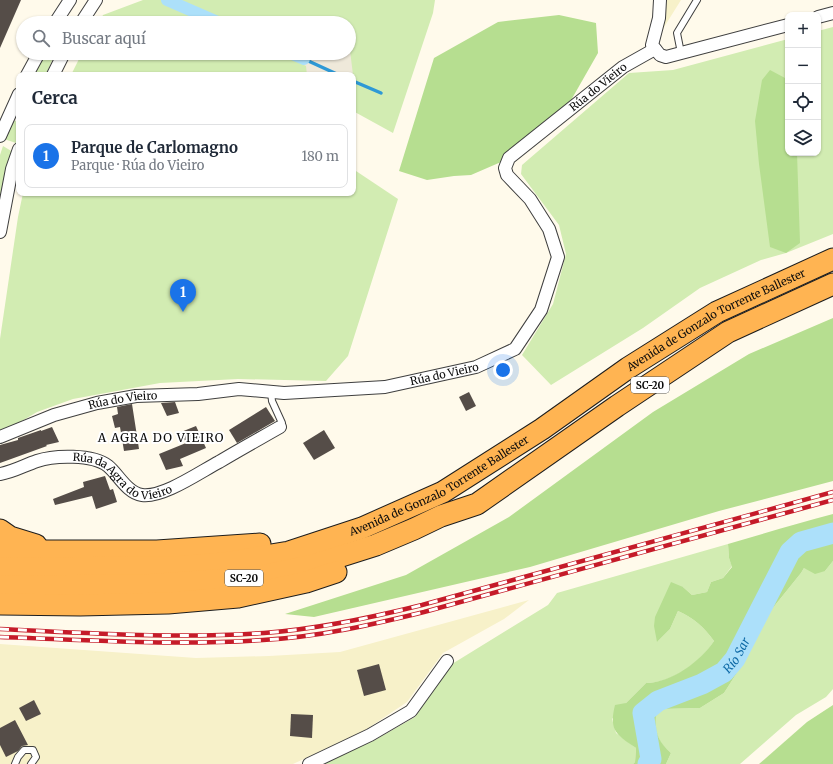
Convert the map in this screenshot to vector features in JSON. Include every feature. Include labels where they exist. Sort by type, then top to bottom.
[{"type":"highway","name":"Avenida de Gonzalo Torrente Ballester","points":[[0,568],[174,568],[224,563],[289,552],[362,528],[443,492],[542,429],[628,368],[717,312],[833,259]]},
{"type":"highway","name":"Avenida de Gonzalo Torrente Ballester","points":[[0,586],[144,586],[256,577],[312,565],[376,544],[414,529],[441,516],[476,504],[617,406],[728,332],[833,284]]},
{"type":"highway","points":[[0,604],[80,606],[168,603],[238,597],[306,582],[373,559],[436,531],[454,521],[476,504]]},
{"type":"highway","points":[[0,551],[157,551],[254,545],[296,540],[362,528]]},
{"type":"highway","points":[[0,530],[10,537],[54,551]]},
{"type":"street","points":[[60,16],[70,0]]},
{"type":"street","points":[[79,16],[88,0]]},
{"type":"street","points":[[86,16],[96,0]]},
{"type":"street","points":[[660,0],[659,18],[652,45],[660,55],[666,57],[785,26]]},
{"type":"street","points":[[821,16],[833,13]]},
{"type":"street","name":"Rúa do Vieiro","points":[[0,437],[54,415],[96,403],[130,397],[198,394],[239,389],[284,394],[385,387],[476,367],[515,349],[541,310],[558,257],[549,229],[530,199],[507,175],[505,168],[509,158],[623,67],[655,49]]},
{"type":"street","points":[[29,72],[35,60]]},
{"type":"street","points":[[54,72],[60,60]]},
{"type":"street","points":[[0,136],[16,101]]},
{"type":"street","points":[[0,232],[12,168],[16,158]]},
{"type":"street","name":"Rúa da Agra do Vieiro","points":[[0,474],[39,460],[62,456],[86,458],[96,460],[107,465],[131,490],[141,495],[152,495],[179,484],[280,427]]},
{"type":"street","points":[[309,764],[370,735],[411,711],[447,661]]},
{"type":"lane","points":[[681,53],[677,33],[697,0]]},
{"type":"lane","points":[[271,392],[272,401],[282,423],[280,427]]},
{"type":"lane","points":[[15,764],[18,757],[24,750],[32,750],[36,756],[32,764]]},
{"type":"shaded area","points":[[664,0],[681,0],[661,32]]},
{"type":"shaded area","points":[[306,60],[351,60],[353,72],[307,72],[306,66],[304,65]]},
{"type":"shaded area","points":[[529,600],[504,619],[443,653],[407,702],[364,731],[293,764],[0,764],[0,644],[196,658],[340,652]]},
{"type":"green space","points":[[143,0],[435,0],[433,13],[393,133],[356,113],[356,72],[72,72],[78,60],[356,60],[356,16],[103,15]]},
{"type":"green space","points":[[559,15],[596,23],[598,53],[570,102],[501,162],[471,175],[427,180],[399,171],[434,58],[498,22]]},
{"type":"green space","points":[[833,27],[833,234],[786,253],[761,260],[700,288],[643,328],[551,385],[522,355],[553,304],[566,254],[559,225],[521,174],[522,165],[629,73],[673,70],[785,40],[785,156],[821,156],[821,30]]},
{"type":"green space","points":[[41,60],[52,60],[47,72],[35,72]]},
{"type":"green space","points":[[770,70],[785,78],[785,156],[797,156],[800,243],[786,253],[770,247],[755,121],[762,80]]},
{"type":"green space","points":[[12,120],[16,121],[16,143],[4,139]]},
{"type":"green space","points":[[3,146],[13,152],[1,192],[0,202],[0,155]]},
{"type":"green space","points":[[356,171],[398,199],[348,356],[326,381],[238,379],[160,383],[73,399],[37,412],[0,434],[0,339],[22,196],[356,196]]},
{"type":"green space","points":[[833,318],[833,481],[719,511],[530,567],[314,617],[285,614],[406,575],[509,517],[653,412],[749,354]]},
{"type":"green space","points":[[833,514],[833,561],[825,571],[815,574],[804,568],[772,609],[749,654],[724,693],[700,708],[663,709],[656,716],[658,737],[671,753],[666,764],[633,764],[635,762],[636,748],[623,739],[615,731],[613,726],[613,713],[615,705],[626,703],[646,683],[665,679],[684,670],[701,656],[714,641],[698,623],[678,611],[670,629],[657,642],[654,626],[655,617],[671,582],[683,587],[692,595],[707,592],[711,582],[723,578],[732,567],[729,558],[728,544]]},
{"type":"green space","points":[[728,544],[729,558],[732,566],[723,578],[711,582],[707,592],[692,595],[683,587],[657,642],[670,629],[678,611],[698,623],[714,641],[694,664],[685,670],[666,679],[646,683],[612,719],[616,733],[636,748],[635,762],[633,764],[318,764],[375,740],[415,717],[452,664],[548,605],[557,593]]},
{"type":"green space","points":[[833,561],[833,689],[826,697],[796,715],[740,764],[666,764],[671,753],[658,737],[656,716],[663,709],[700,708],[724,693],[749,654],[772,609],[804,568],[825,571]]},
{"type":"green space","points":[[833,705],[833,764],[759,764],[807,722]]},
{"type":"building","points":[[0,0],[21,0],[0,48]]},
{"type":"building","points":[[469,392],[476,406],[466,411],[459,397]]},
{"type":"building","points":[[175,402],[179,413],[167,416],[161,403]]},
{"type":"building","points":[[132,404],[139,449],[124,451],[120,427],[115,428],[112,416],[118,414],[117,407]]},
{"type":"building","points":[[266,407],[275,421],[237,443],[229,430]]},
{"type":"building","points":[[196,426],[206,448],[180,459],[183,466],[166,470],[159,454],[186,443],[181,432]]},
{"type":"building","points":[[52,427],[59,442],[46,445],[47,446],[0,463],[0,445]]},
{"type":"building","points":[[324,430],[335,448],[314,460],[303,443]]},
{"type":"building","points":[[105,476],[110,490],[113,489],[117,502],[96,509],[92,496],[55,505],[53,499],[84,487],[83,482]]},
{"type":"building","points":[[379,664],[386,690],[364,696],[357,670]]},
{"type":"building","points":[[34,700],[41,714],[26,721],[19,708]]},
{"type":"building","points":[[291,714],[313,715],[312,738],[290,736]]},
{"type":"building","points":[[15,720],[28,745],[22,746],[18,751],[6,757],[0,745],[0,728]]},
{"type":"waterway","points":[[167,0],[204,16]]},
{"type":"waterway","points":[[306,60],[332,72]]},
{"type":"waterway","points":[[356,82],[381,93]]},
{"type":"waterway","name":"Río Sar","points":[[648,764],[651,759],[643,713],[658,701],[702,684],[724,672],[735,659],[790,552],[801,542],[833,533]]},
{"type":"railway","points":[[0,629],[132,635],[231,635],[324,626],[363,619],[422,605],[833,492]]},
{"type":"railway","points":[[0,637],[132,642],[230,642],[324,633],[364,626],[424,612],[833,500]]},
{"type":"place","name":"Parque de Carlomagno","points":[[183,312]]},
{"type":"district","name":"A AGRA DO VIEIRO","points":[[161,437]]}]
